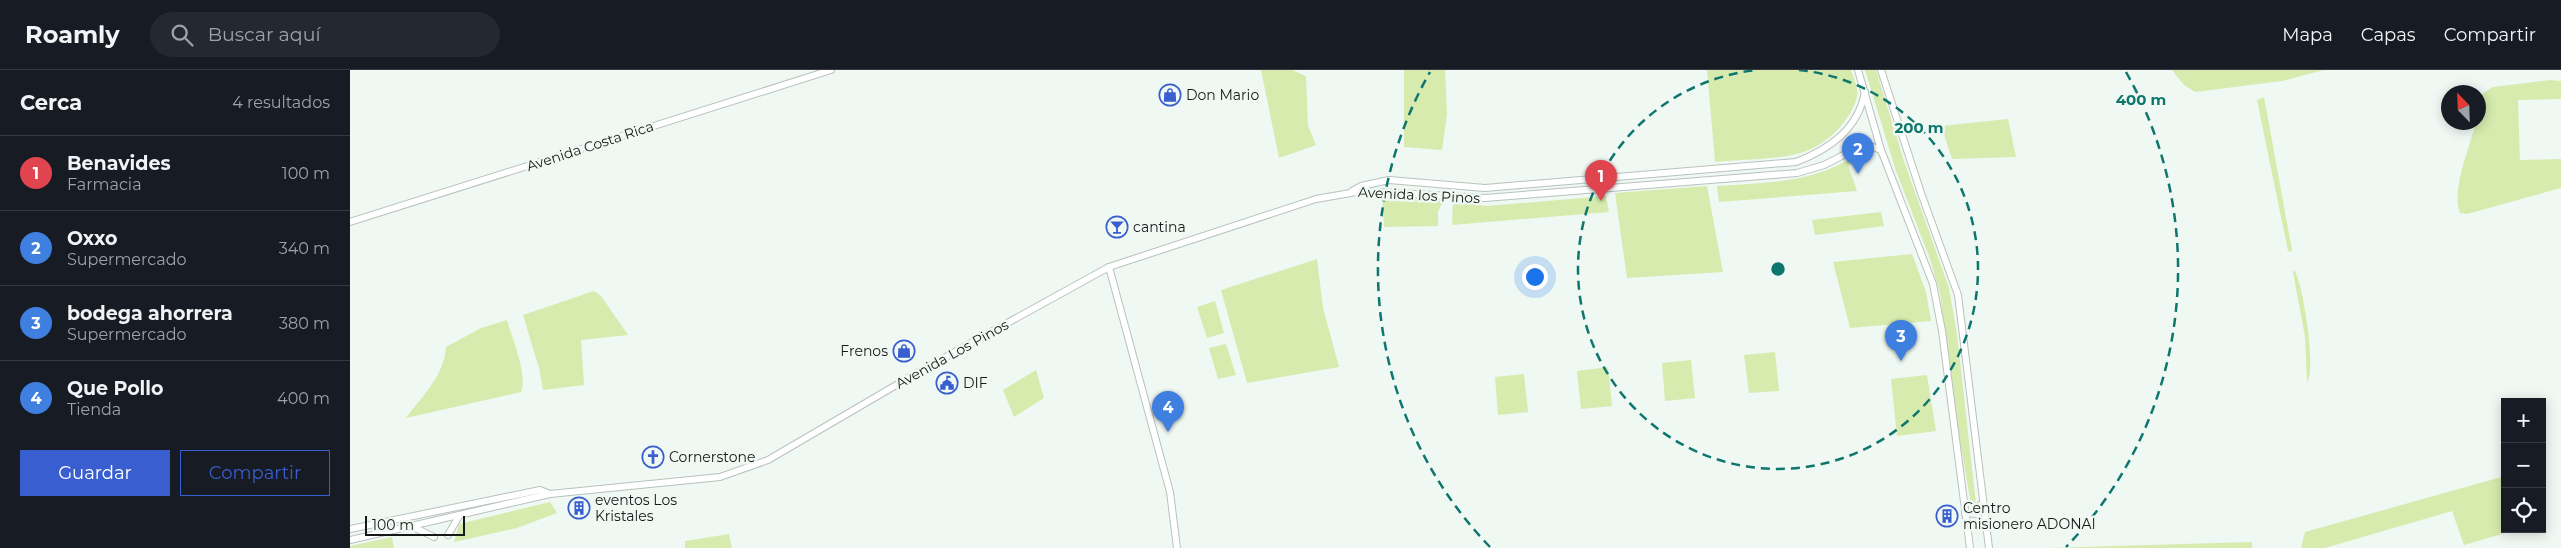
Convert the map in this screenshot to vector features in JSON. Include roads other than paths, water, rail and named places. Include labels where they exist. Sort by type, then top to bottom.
[{"type":"street","name":"Avenida Costa Rica","points":[[350,222],[831,70]]},
{"type":"street","points":[[1858,70],[1881,150],[1932,284],[1942,331],[1970,548]]},
{"type":"street","points":[[1881,70],[1921,193],[1958,295],[1989,548]]},
{"type":"street","name":"Avenida los Pinos","points":[[1351,191],[1361,186],[1389,180],[1484,188],[1796,162],[1819,154],[1832,146],[1852,124],[1862,108],[1865,92]]},
{"type":"street","name":"Avenida los Pinos","points":[[1351,191],[1484,198],[1797,173],[1824,165],[1861,146],[1870,146],[1881,150]]},
{"type":"street","points":[[1819,154],[1824,165]]},
{"type":"street","name":"Avenida Los Pinos","points":[[350,540],[550,494],[720,477],[742,470],[768,460],[922,370],[1109,268],[1316,199],[1351,191]]},
{"type":"street","points":[[1109,268],[1170,492],[1178,548]]},
{"type":"street","points":[[1965,513],[1976,515],[1981,511],[1977,479],[1979,463]]},
{"type":"street","name":"Avenida Los Pinos","points":[[350,529],[540,490],[550,494]]},
{"type":"street","points":[[448,534],[459,516]]},
{"type":"street","points":[[412,527],[434,536]]},
{"type":"place","name":"Don Mario","points":[[1170,95]]},
{"type":"place","name":"Oxxo","points":[[1858,174]]},
{"type":"place","name":"Benavides","points":[[1601,201]]},
{"type":"place","name":"cantina","points":[[1117,227]]},
{"type":"place","name":"Frenos","points":[[904,351]]},
{"type":"place","name":"bodega ahorrera","points":[[1901,361]]},
{"type":"place","name":"DIF","points":[[947,383]]},
{"type":"place","name":"Que Pollo","points":[[1168,432]]},
{"type":"place","name":"Cornerstone","points":[[653,457]]},
{"type":"place","name":"eventos Los Kristales","points":[[579,508]]},
{"type":"place","name":"Centro misionero ADONAI","points":[[1947,516]]}]
